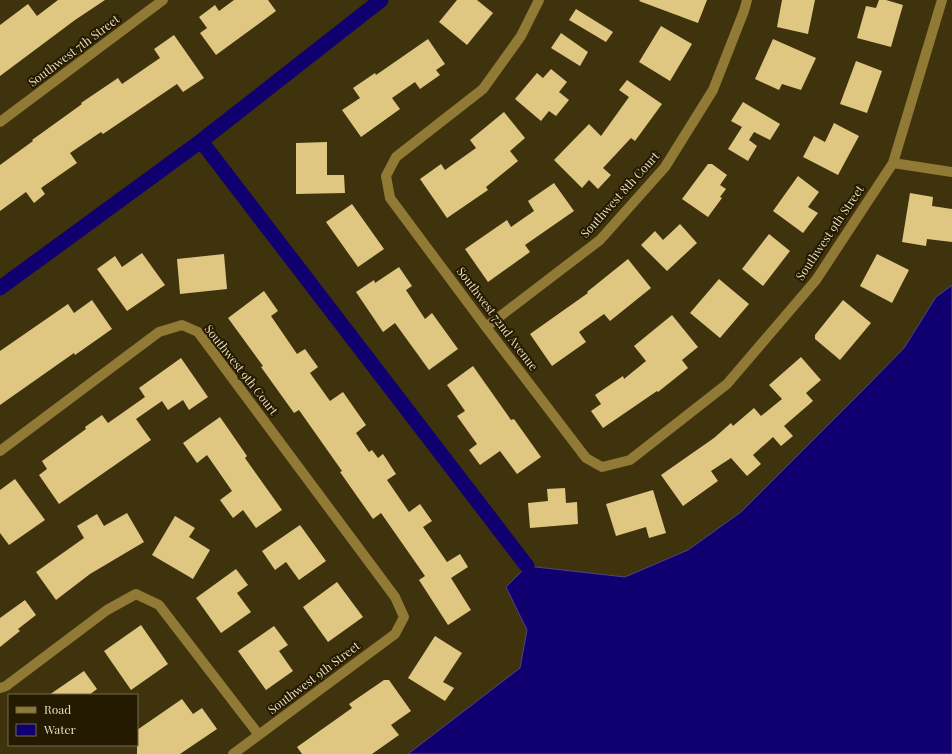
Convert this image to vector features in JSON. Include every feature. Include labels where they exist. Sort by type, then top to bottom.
[{"type":"street","name":"Southwest 7th Street","points":[[0,122],[163,0]]},
{"type":"street","name":"Southwest 72nd Avenue","points":[[539,0],[520,36],[483,89],[396,157],[386,176],[390,198],[586,458],[602,467]]},
{"type":"street","name":"Southwest 8th Court","points":[[486,327],[600,240],[665,167],[713,90],[747,0]]},
{"type":"street","name":"Southwest 9th Street","points":[[602,467],[630,460],[727,384],[816,280],[893,163],[942,0]]},
{"type":"street","points":[[893,163],[952,172]]},
{"type":"street","name":"Southwest 9th Court","points":[[0,451],[160,332],[182,325],[198,332],[395,597],[404,618]]},
{"type":"street","points":[[0,688],[6,686],[107,610],[136,594],[159,605],[259,735]]},
{"type":"street","name":"Southwest 9th Street","points":[[234,754],[395,634],[404,618]]},
{"type":"water","points":[[951,286],[952,754],[408,754],[520,668],[527,630],[506,587],[527,566],[625,577],[688,550],[741,512],[866,387],[904,348],[936,297]]},
{"type":"building","points":[[58,0],[105,0],[75,20],[0,76],[0,25],[28,4],[37,16]]},
{"type":"building","points":[[234,0],[268,0],[276,11],[216,55],[200,33],[207,28],[199,17],[215,5],[219,11]]},
{"type":"building","points":[[457,0],[477,0],[493,13],[467,45],[439,22]]},
{"type":"building","points":[[707,0],[698,23],[639,1]]},
{"type":"building","points":[[782,0],[815,0],[808,34],[777,27]]},
{"type":"building","points":[[879,0],[886,0],[903,5],[891,47],[857,38],[866,6],[876,8]]},
{"type":"building","points":[[576,9],[613,32],[606,42],[569,20]]},
{"type":"building","points":[[661,26],[692,44],[670,81],[639,62]]},
{"type":"building","points":[[561,33],[588,52],[580,66],[551,48]]},
{"type":"building","points":[[174,35],[204,78],[183,92],[177,84],[103,134],[101,132],[70,153],[77,163],[41,188],[45,194],[34,203],[26,192],[0,211],[0,165],[82,104],[81,103],[118,78],[122,84],[160,58],[154,49]]},
{"type":"building","points":[[428,39],[445,64],[436,70],[440,75],[420,89],[415,82],[392,98],[400,109],[361,137],[342,110],[360,98],[353,88],[375,73],[376,75]]},
{"type":"building","points":[[773,39],[816,58],[801,90],[782,84],[779,90],[755,79]]},
{"type":"building","points":[[856,61],[882,71],[867,113],[840,104]]},
{"type":"building","points":[[551,69],[567,82],[559,92],[569,100],[556,116],[549,111],[541,121],[515,99],[537,73],[543,78]]},
{"type":"building","points":[[627,80],[662,104],[635,141],[631,138],[603,168],[611,175],[598,189],[589,180],[582,188],[554,160],[589,124],[601,136],[629,97],[619,90]]},
{"type":"building","points":[[743,102],[780,124],[770,140],[754,132],[749,140],[757,146],[748,161],[728,149],[742,127],[731,121]]},
{"type":"building","points":[[504,112],[525,138],[510,151],[518,161],[486,187],[488,190],[447,218],[420,179],[441,164],[445,170],[476,148],[470,140]]},
{"type":"building","points":[[834,123],[859,136],[838,175],[803,157],[814,136],[825,142]]},
{"type":"building","points":[[327,142],[327,175],[344,175],[345,193],[296,194],[296,143]]},
{"type":"building","points":[[708,164],[712,164],[727,175],[720,185],[726,189],[720,197],[722,198],[708,217],[682,199]]},
{"type":"building","points":[[798,176],[819,192],[808,207],[818,213],[803,233],[773,211]]},
{"type":"building","points":[[554,183],[574,211],[525,245],[530,252],[488,282],[465,249],[507,220],[511,227],[534,211],[528,201]]},
{"type":"building","points":[[910,193],[933,197],[932,206],[952,209],[952,242],[927,239],[926,246],[902,242]]},
{"type":"building","points":[[352,204],[384,249],[358,267],[326,222]]},
{"type":"building","points":[[680,224],[697,243],[667,271],[641,245],[655,231],[663,240]]},
{"type":"building","points":[[769,234],[790,251],[763,286],[742,269]]},
{"type":"building","points":[[142,253],[165,285],[127,311],[97,269],[115,256],[122,267]]},
{"type":"building","points":[[224,254],[227,289],[180,294],[177,259]]},
{"type":"building","points":[[877,254],[909,270],[892,303],[860,286]]},
{"type":"building","points":[[628,259],[651,288],[610,321],[604,314],[579,332],[586,342],[552,366],[530,334],[588,293],[587,292]]},
{"type":"building","points":[[399,267],[412,286],[406,290],[425,319],[432,313],[458,349],[429,370],[395,323],[383,332],[356,292],[374,280],[375,283]]},
{"type":"building","points":[[719,279],[749,304],[720,338],[690,313]]},
{"type":"building","points":[[264,291],[278,311],[271,316],[297,354],[305,349],[318,367],[310,373],[330,401],[343,392],[366,425],[356,433],[369,452],[372,450],[378,458],[383,454],[396,474],[387,480],[409,512],[420,504],[432,521],[423,527],[447,562],[460,554],[468,567],[451,578],[471,610],[448,625],[419,580],[425,576],[381,513],[373,519],[340,472],[342,471],[299,410],[294,413],[261,367],[263,366],[228,318]]},
{"type":"building","points":[[92,300],[112,329],[75,355],[74,353],[0,405],[0,351],[68,304],[74,313]]},
{"type":"building","points":[[843,300],[871,323],[840,360],[815,339],[815,335]]},
{"type":"building","points":[[672,315],[698,347],[682,360],[688,368],[658,392],[657,391],[603,428],[591,411],[601,404],[595,395],[623,376],[624,379],[646,361],[634,346]]},
{"type":"building","points":[[801,357],[821,380],[806,393],[813,401],[784,426],[793,436],[781,446],[773,437],[753,455],[761,464],[747,476],[731,458],[711,471],[718,481],[683,506],[661,475],[714,438],[731,423],[733,426],[754,408],[761,416],[782,399],[769,385]]},
{"type":"building","points":[[181,358],[208,397],[189,410],[183,400],[168,410],[162,401],[136,419],[151,440],[59,504],[39,475],[47,469],[42,461],[86,429],[85,427],[102,415],[108,423],[145,397],[139,388]]},
{"type":"building","points":[[473,366],[511,420],[514,419],[541,457],[517,474],[500,451],[480,465],[469,450],[477,444],[457,416],[465,411],[447,385]]},
{"type":"building","points":[[220,417],[247,456],[245,458],[282,510],[256,528],[243,510],[233,518],[220,500],[232,491],[207,455],[197,463],[183,443]]},
{"type":"building","points":[[15,479],[45,520],[9,545],[0,533],[0,490]]},
{"type":"building","points":[[565,488],[566,503],[577,502],[578,524],[530,528],[528,503],[548,501],[547,489]]},
{"type":"building","points":[[653,490],[666,533],[649,538],[646,527],[616,536],[606,504]]},
{"type":"building","points":[[127,513],[144,542],[90,574],[56,600],[36,572],[84,538],[77,526],[97,514],[104,526]]},
{"type":"building","points":[[175,516],[195,528],[189,537],[210,550],[193,579],[152,555]]},
{"type":"building","points":[[300,525],[326,561],[299,580],[286,562],[275,570],[262,551]]},
{"type":"building","points":[[236,569],[248,585],[237,593],[251,612],[221,633],[196,598]]},
{"type":"building","points":[[337,582],[363,617],[328,642],[303,607]]},
{"type":"building","points":[[25,600],[36,615],[18,629],[20,631],[0,647],[0,618]]},
{"type":"building","points":[[141,625],[168,664],[131,690],[104,651]]},
{"type":"building","points":[[274,626],[288,645],[279,651],[293,671],[266,690],[238,651]]},
{"type":"building","points":[[435,636],[462,653],[443,682],[454,688],[445,701],[408,678]]},
{"type":"building","points":[[84,671],[97,689],[90,694],[50,694]]},
{"type":"building","points":[[384,680],[389,680],[411,711],[391,725],[399,735],[372,754],[302,754],[297,747],[352,708],[349,704]]},
{"type":"building","points":[[182,699],[193,714],[202,708],[217,729],[180,754],[137,754],[138,729]]},
{"type":"waterway","points":[[381,0],[201,141],[527,566]]},
{"type":"waterway","points":[[0,288],[201,141]]}]
